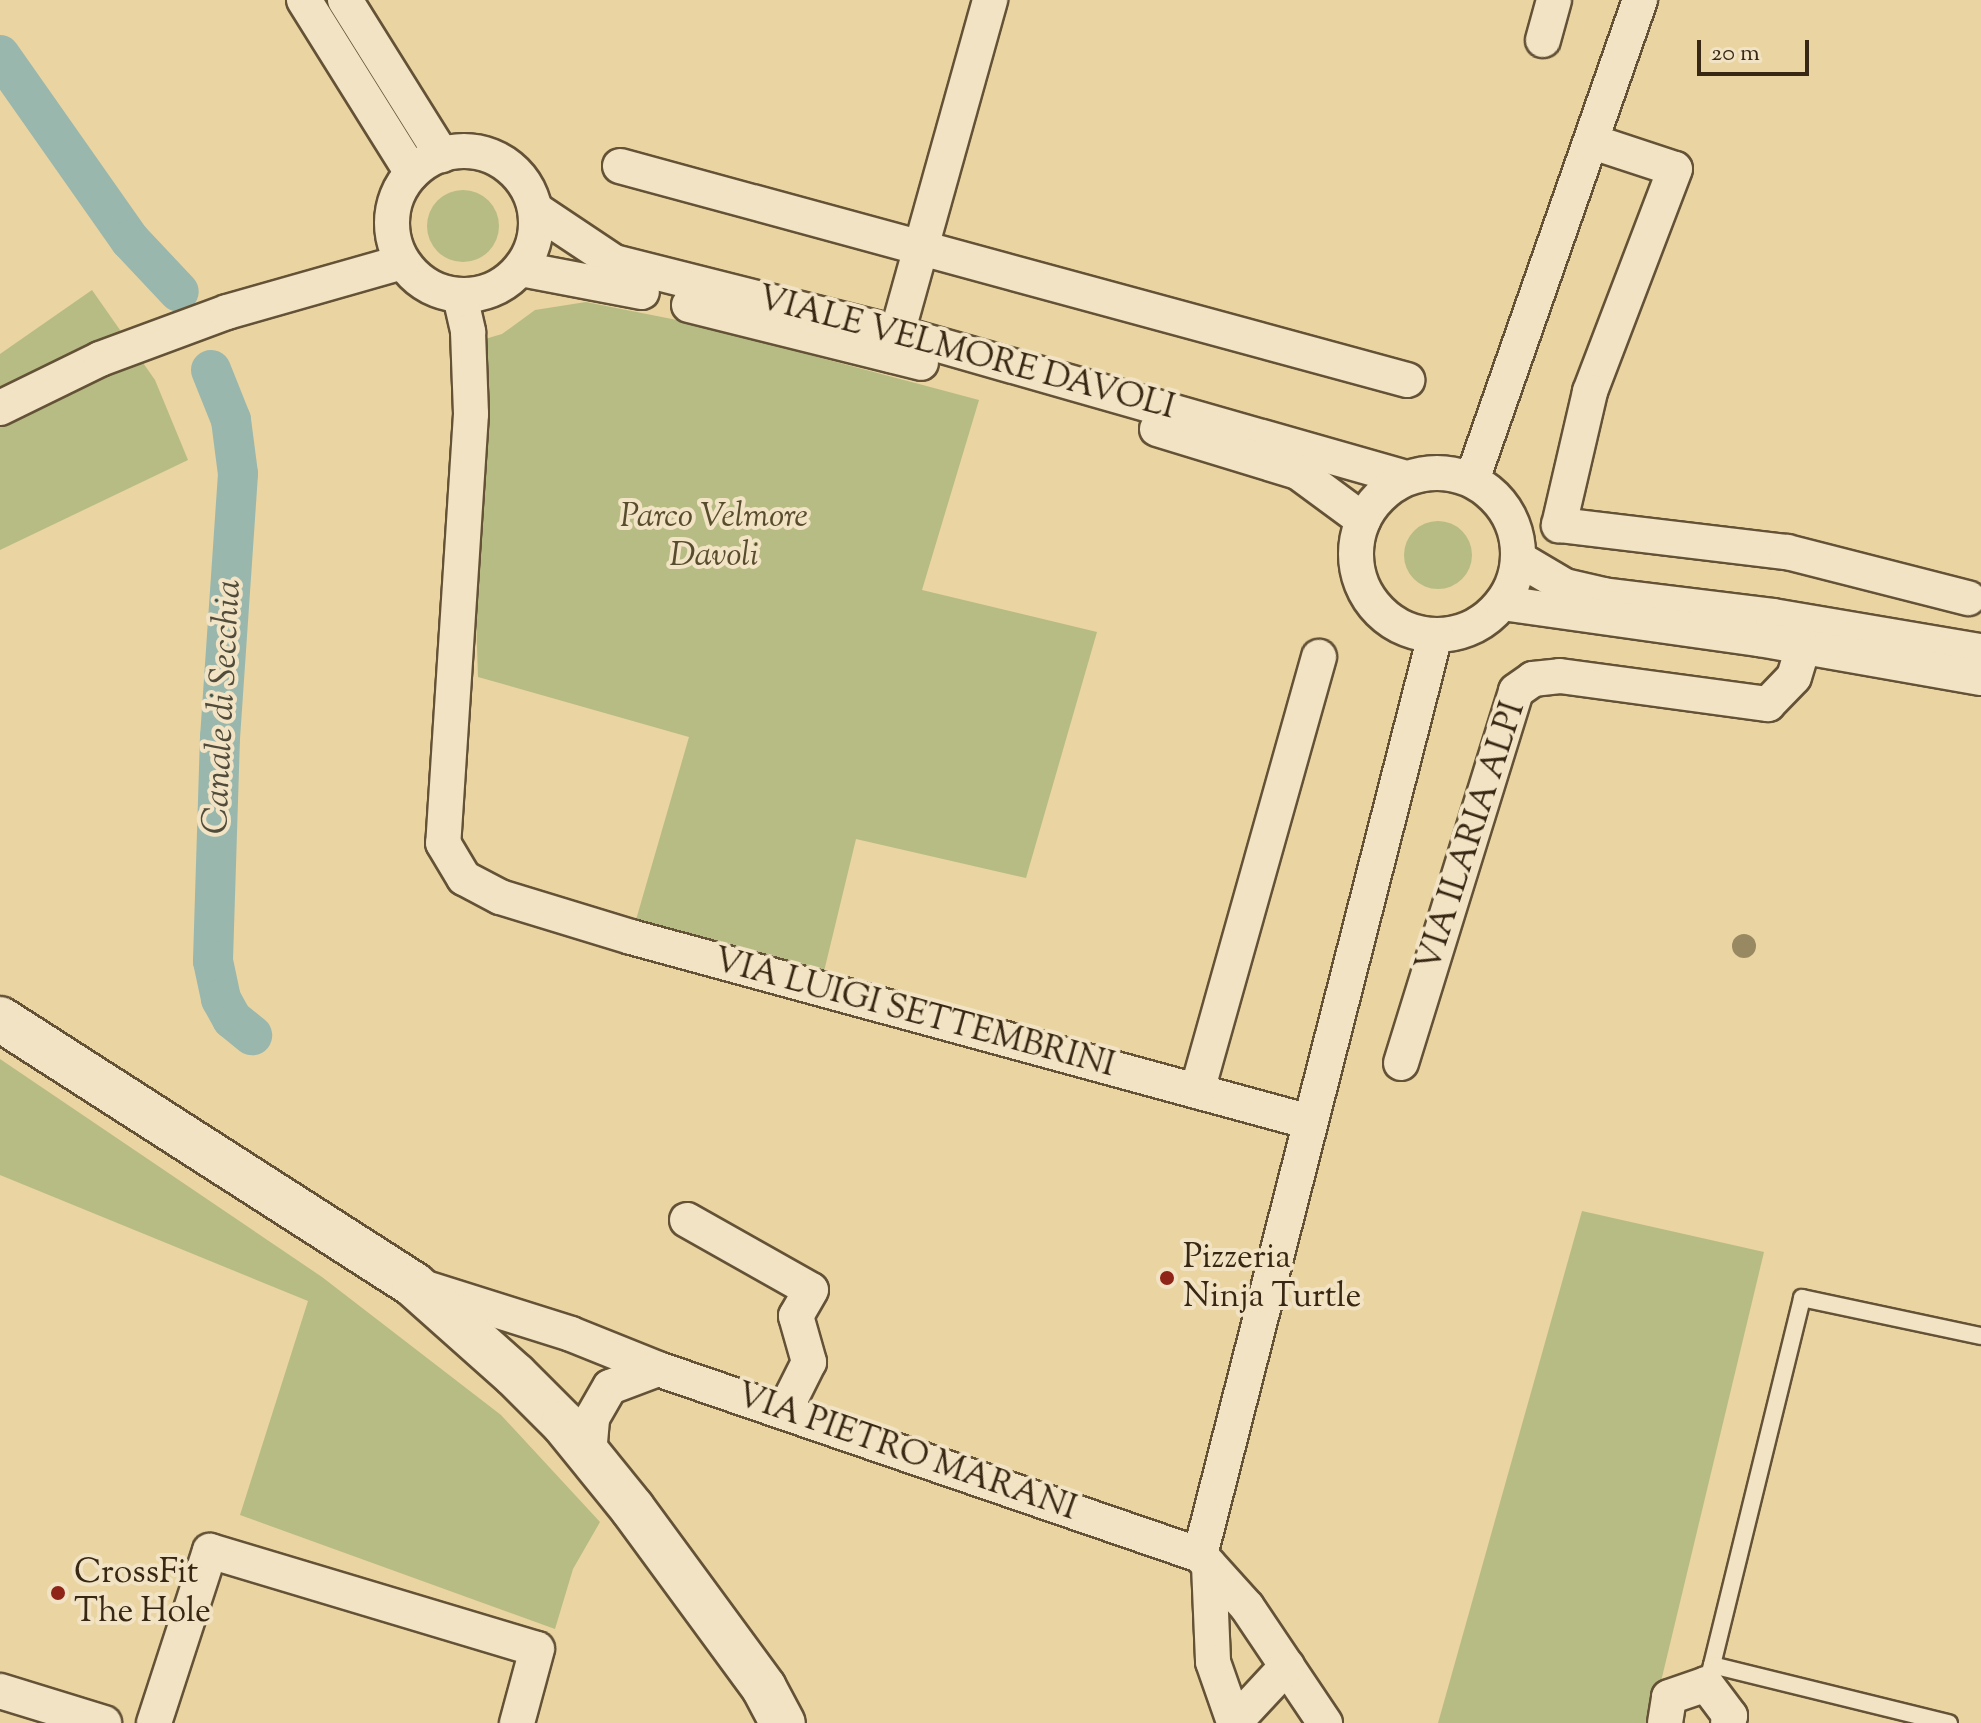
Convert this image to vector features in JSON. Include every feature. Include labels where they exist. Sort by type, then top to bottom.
[{"type":"main road","points":[[0,1019],[414,1285],[515,1375],[589,1454],[699,1597],[783,1723]]},
{"type":"street","points":[[304,0],[412,173],[392,212],[393,242],[402,262],[437,291],[460,296],[490,291],[521,269],[533,247],[536,210]]},
{"type":"street","points":[[345,0],[442,155]]},
{"type":"street","points":[[894,344],[990,0]]},
{"type":"street","points":[[1543,40],[1554,0]]},
{"type":"street","points":[[1472,480],[1593,142],[1640,0]]},
{"type":"street","points":[[1593,142],[1675,169],[1590,392],[1559,525],[1787,552],[1968,598]]},
{"type":"street","name":"VIALE VELMORE DAVOLI","points":[[412,173],[442,155],[474,151],[498,159],[527,187],[536,210],[614,262],[894,344],[1406,478]]},
{"type":"street","points":[[620,166],[1407,380]]},
{"type":"street","points":[[0,408],[100,359],[227,312],[402,262]]},
{"type":"street","name":"VIALE VELMORE DAVOLI","points":[[521,269],[610,283],[894,344],[1298,472],[1363,520]]},
{"type":"street","name":"VIA LUIGI SETTEMBRINI","points":[[460,296],[468,332],[471,414],[443,843],[464,878],[500,897],[631,937],[1310,1122]]},
{"type":"street","points":[[1444,472],[1472,480],[1506,511],[1519,559],[1502,603],[1463,631],[1435,636],[1404,628],[1367,596],[1356,570],[1363,520],[1382,494],[1406,478],[1444,472]]},
{"type":"street","points":[[1519,559],[1565,586],[1603,595],[1773,616],[1981,651]]},
{"type":"street","points":[[1502,603],[1803,647],[1981,678]]},
{"type":"street","points":[[1287,1666],[1234,1722],[1213,1662],[1205,1560],[1310,1122],[1435,636]]},
{"type":"street","name":"VIA ILARIA ALPI","points":[[1401,1063],[1516,691],[1533,679],[1560,676],[1768,704],[1794,677],[1803,647]]},
{"type":"street","points":[[1197,1091],[1319,657]]},
{"type":"street","points":[[687,1220],[811,1290],[796,1316],[809,1362],[784,1412]]},
{"type":"street","name":"VIA PIETRO MARANI","points":[[414,1285],[571,1334],[658,1369],[1205,1560],[1247,1607],[1325,1723]]},
{"type":"street","points":[[589,1454],[592,1418],[610,1387],[658,1369]]},
{"type":"street","points":[[154,1723],[210,1551],[537,1649],[534,1674],[517,1723]]},
{"type":"street","points":[[1665,1723],[1669,1697],[1709,1674],[1730,1716],[1728,1723]]},
{"type":"street","points":[[0,1691],[104,1723]]},
{"type":"lane","points":[[1949,1723],[1709,1674],[1802,1298],[1981,1336]]},
{"type":"green space","points":[[463,190],[483,196],[493,206],[499,226],[493,246],[483,256],[463,262],[443,256],[433,246],[427,226],[433,206],[443,196]]},
{"type":"green space","points":[[92,290],[155,380],[188,460],[0,550],[0,354]]},
{"type":"green space","name":"Parco Velmore Davoli","points":[[586,302],[682,321],[979,400],[922,590],[1097,632],[1026,878],[856,839],[820,988],[631,937],[689,737],[478,677],[470,431],[485,339],[502,334],[535,310]]},
{"type":"green space","points":[[1438,521],[1462,531],[1472,555],[1462,579],[1438,589],[1414,579],[1404,555],[1414,531]]},
{"type":"green space","points":[[0,1059],[322,1277],[501,1415],[600,1522],[573,1569],[555,1629],[240,1515],[308,1301],[0,1175]]},
{"type":"green space","points":[[1582,1211],[1764,1252],[1658,1694],[1649,1723],[1438,1723]]},
{"type":"waterway","name":"Canale di Secchia","points":[[0,55],[130,240],[179,292]]},
{"type":"waterway","name":"Canale di Secchia","points":[[211,370],[231,420],[238,474],[220,737],[213,961],[221,999],[232,1019],[252,1035]]},
{"type":"place","name":"Pizzeria Ninja Turtle","points":[[1167,1278]]},
{"type":"place","name":"CrossFit The Hole","points":[[58,1593]]}]
